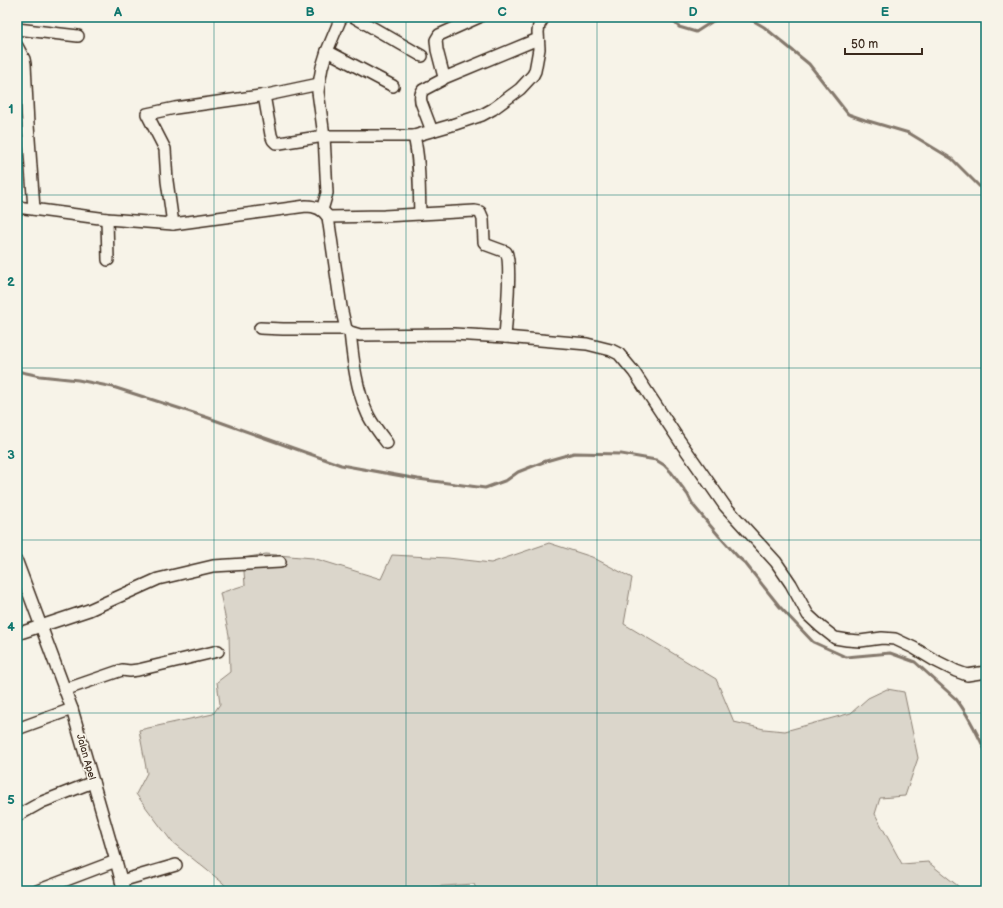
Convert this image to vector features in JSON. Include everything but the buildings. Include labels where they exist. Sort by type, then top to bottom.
[{"type":"street","points":[[343,17],[340,20],[327,51],[322,67],[318,92],[324,136],[327,193],[325,214],[341,307],[348,331],[356,382],[367,414],[387,443]]},
{"type":"street","points":[[354,17],[422,56]]},
{"type":"street","points":[[444,78],[436,43],[437,37],[479,17]]},
{"type":"street","points":[[264,95],[271,135],[276,143],[324,136],[414,136],[432,131],[482,115],[493,109],[520,89],[529,80],[535,71],[539,49],[539,25],[544,17]]},
{"type":"street","points":[[17,29],[78,36]]},
{"type":"street","points":[[432,131],[421,102],[420,95],[423,90],[444,78],[538,39]]},
{"type":"street","points":[[18,48],[24,59],[21,75],[34,209]]},
{"type":"street","points":[[327,51],[393,86]]},
{"type":"street","points":[[173,224],[167,181],[165,149],[147,114],[175,108],[264,95],[319,84]]},
{"type":"street","points":[[414,136],[417,149],[420,214]]},
{"type":"street","points":[[17,207],[106,219],[173,224],[306,206],[318,208],[325,214],[420,214],[480,212],[484,242],[487,245],[506,252],[508,255],[505,337]]},
{"type":"street","points":[[106,219],[108,260]]},
{"type":"street","points":[[260,328],[348,331],[360,335],[453,334],[505,337],[587,344],[611,350],[619,354],[634,372],[725,506],[776,562],[791,584],[808,615],[821,627],[835,638],[847,640],[860,641],[882,638],[895,639],[934,660],[967,675],[986,672]]},
{"type":"street","name":"Jalan Apel","points":[[17,562],[72,709],[122,886]]},
{"type":"street","points":[[17,634],[89,610],[158,579],[213,566],[280,562]]},
{"type":"street","points":[[64,690],[122,670],[138,670],[218,651]]},
{"type":"street","points":[[17,729],[72,709]]},
{"type":"street","points":[[17,816],[42,802],[92,782]]},
{"type":"street","points":[[37,891],[116,861]]},
{"type":"street","points":[[122,886],[176,865]]},
{"type":"shaded area","points":[[549,543],[592,557],[632,578],[624,624],[716,679],[734,722],[764,729],[785,731],[851,713],[868,698],[887,689],[904,692],[918,758],[905,796],[880,798],[875,814],[902,864],[928,862],[958,886],[956,891],[477,891],[474,884],[430,887],[431,891],[230,891],[223,883],[172,842],[136,794],[147,773],[139,730],[213,714],[220,704],[217,682],[230,672],[229,635],[220,593],[245,585],[243,558],[266,554],[313,558],[381,579],[392,555],[448,558],[491,563]]},
{"type":"waterway","points":[[669,17],[679,27],[696,32],[713,21],[731,17]]},
{"type":"waterway","points":[[739,17],[752,20],[764,27],[809,64],[848,114],[909,133],[952,159],[983,190],[986,195]]},
{"type":"waterway","points":[[17,371],[113,387],[206,417],[341,465],[418,479],[485,488],[507,480],[518,472],[546,461],[574,453],[621,454],[656,460],[671,472],[688,495],[693,505],[719,536],[745,563],[780,607],[813,642],[846,657],[890,653],[915,662],[961,705],[986,752]]}]
